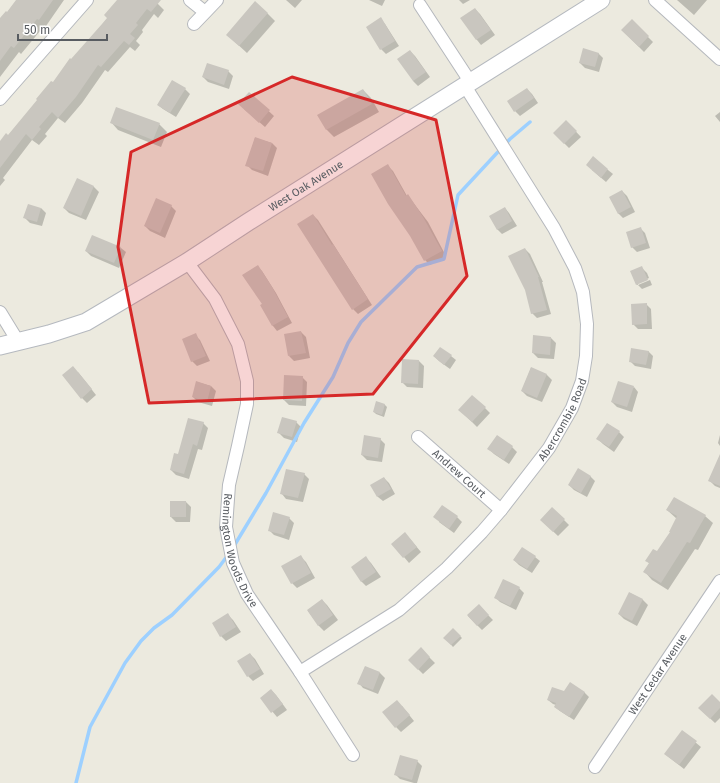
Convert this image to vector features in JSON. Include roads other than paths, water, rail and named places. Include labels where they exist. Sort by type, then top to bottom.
[{"type":"street","points":[[0,99],[87,0]]},
{"type":"street","points":[[190,0],[205,12]]},
{"type":"street","points":[[194,24],[216,0]]},
{"type":"street","name":"West Oak Avenue","points":[[0,346],[49,334],[86,322],[187,262],[601,0]]},
{"type":"street","points":[[655,0],[720,59]]},
{"type":"street","name":"Abercrombie Road","points":[[300,672],[399,610],[447,568],[482,532],[501,510],[548,448],[572,408],[582,381],[586,356],[587,324],[583,292],[575,268],[554,228],[420,5]]},
{"type":"street","name":"Remington Woods Drive","points":[[187,262],[215,299],[238,344],[246,381],[247,404],[229,485],[226,527],[234,563],[247,594],[300,672],[353,755]]},
{"type":"street","points":[[0,312],[19,342]]},
{"type":"street","name":"Andrew Court","points":[[418,437],[501,510]]},
{"type":"street","name":"West Cedar Avenue","points":[[595,767],[720,581]]},
{"type":"waterway","points":[[234,546],[266,493],[304,423],[333,377],[348,343],[361,322],[417,267],[444,259],[458,195],[510,139],[530,122]]},
{"type":"waterway","points":[[76,783],[90,727],[125,663],[141,641],[154,628],[172,615],[219,567],[228,555]]}]
